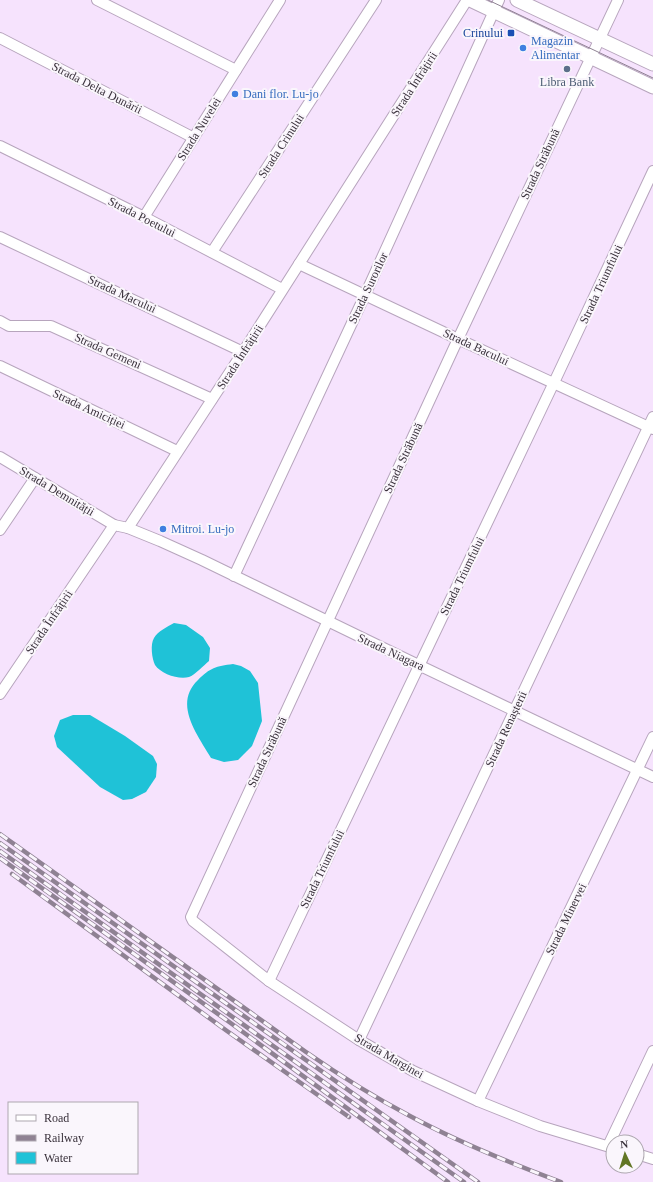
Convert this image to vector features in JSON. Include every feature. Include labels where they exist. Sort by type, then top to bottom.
[{"type":"main road","points":[[469,0],[496,6],[595,49],[653,64]]},
{"type":"main road","points":[[517,0],[653,87]]},
{"type":"street","points":[[97,0],[236,70]]},
{"type":"street","name":"Strada Nuvelei","points":[[144,217],[280,0]]},
{"type":"street","name":"Strada Crinului","points":[[212,252],[376,0]]},
{"type":"street","name":"Strada Înfrățirii","points":[[128,528],[469,0]]},
{"type":"street","name":"Strada Străbună","points":[[191,917],[458,339],[618,0]]},
{"type":"street","name":"Strada Surorilor","points":[[234,576],[365,295],[496,6]]},
{"type":"street","name":"Strada Delta Dunării","points":[[0,38],[194,138]]},
{"type":"street","name":"Strada Poetului","points":[[0,146],[144,217],[282,289]]},
{"type":"street","name":"Strada Triumfului","points":[[269,980],[554,384],[653,171]]},
{"type":"street","name":"Strada Macului","points":[[0,237],[243,352]]},
{"type":"street","name":"Strada Bacului","points":[[299,264],[554,384],[652,424]]},
{"type":"street","name":"Strada Gemeni","points":[[0,322],[9,326],[51,326],[212,399]]},
{"type":"street","name":"Strada Amiciției","points":[[0,366],[177,451]]},
{"type":"street","name":"Strada Renașterii","points":[[359,1040],[652,424]]},
{"type":"street","name":"Strada Demnității","points":[[0,457],[114,525]]},
{"type":"street","points":[[0,530],[35,478]]},
{"type":"street","points":[[114,525],[128,528]]},
{"type":"street","name":"Strada Înfrățirii","points":[[0,694],[114,525]]},
{"type":"street","name":"Strada Niagara","points":[[128,528],[160,541],[234,576],[653,777]]},
{"type":"street","name":"Strada Minervei","points":[[478,1101],[653,737]]},
{"type":"street","name":"Strada Marginei","points":[[191,917],[193,921],[269,980],[359,1040],[413,1071],[478,1101],[540,1126],[605,1146]]},
{"type":"street","points":[[616,1134],[653,1051]]},
{"type":"water","points":[[174,623],[186,625],[203,637],[210,648],[209,661],[197,672],[185,678],[166,674],[155,665],[153,659],[152,648],[154,638],[160,631]]},
{"type":"water","points":[[233,664],[250,671],[258,683],[262,721],[252,746],[238,760],[224,762],[211,758],[194,729],[187,709],[191,689],[198,680],[210,670]]},
{"type":"water","points":[[73,715],[90,715],[125,736],[153,756],[157,764],[156,777],[146,792],[132,799],[123,800],[100,787],[57,747],[54,736],[60,720]]},
{"type":"tram line","points":[[488,0],[653,78]]},
{"type":"railway","points":[[0,834],[306,1052],[357,1086],[447,1135],[503,1160],[561,1182]]},
{"type":"railway","points":[[0,843],[478,1182]]},
{"type":"railway","points":[[0,851],[464,1182]]},
{"type":"railway","points":[[0,858],[232,1024],[448,1182]]},
{"type":"railway","points":[[12,874],[227,1031],[349,1117]]},
{"type":"place","name":"Crinului","points":[[511,33]]},
{"type":"place","name":"Magazin Alimentar","points":[[523,48]]},
{"type":"place","name":"Libra Bank","points":[[567,69]]},
{"type":"place","name":"Dani flor. Lu-jo","points":[[235,94]]},
{"type":"place","name":"Mitroi. Lu-jo","points":[[163,529]]}]
